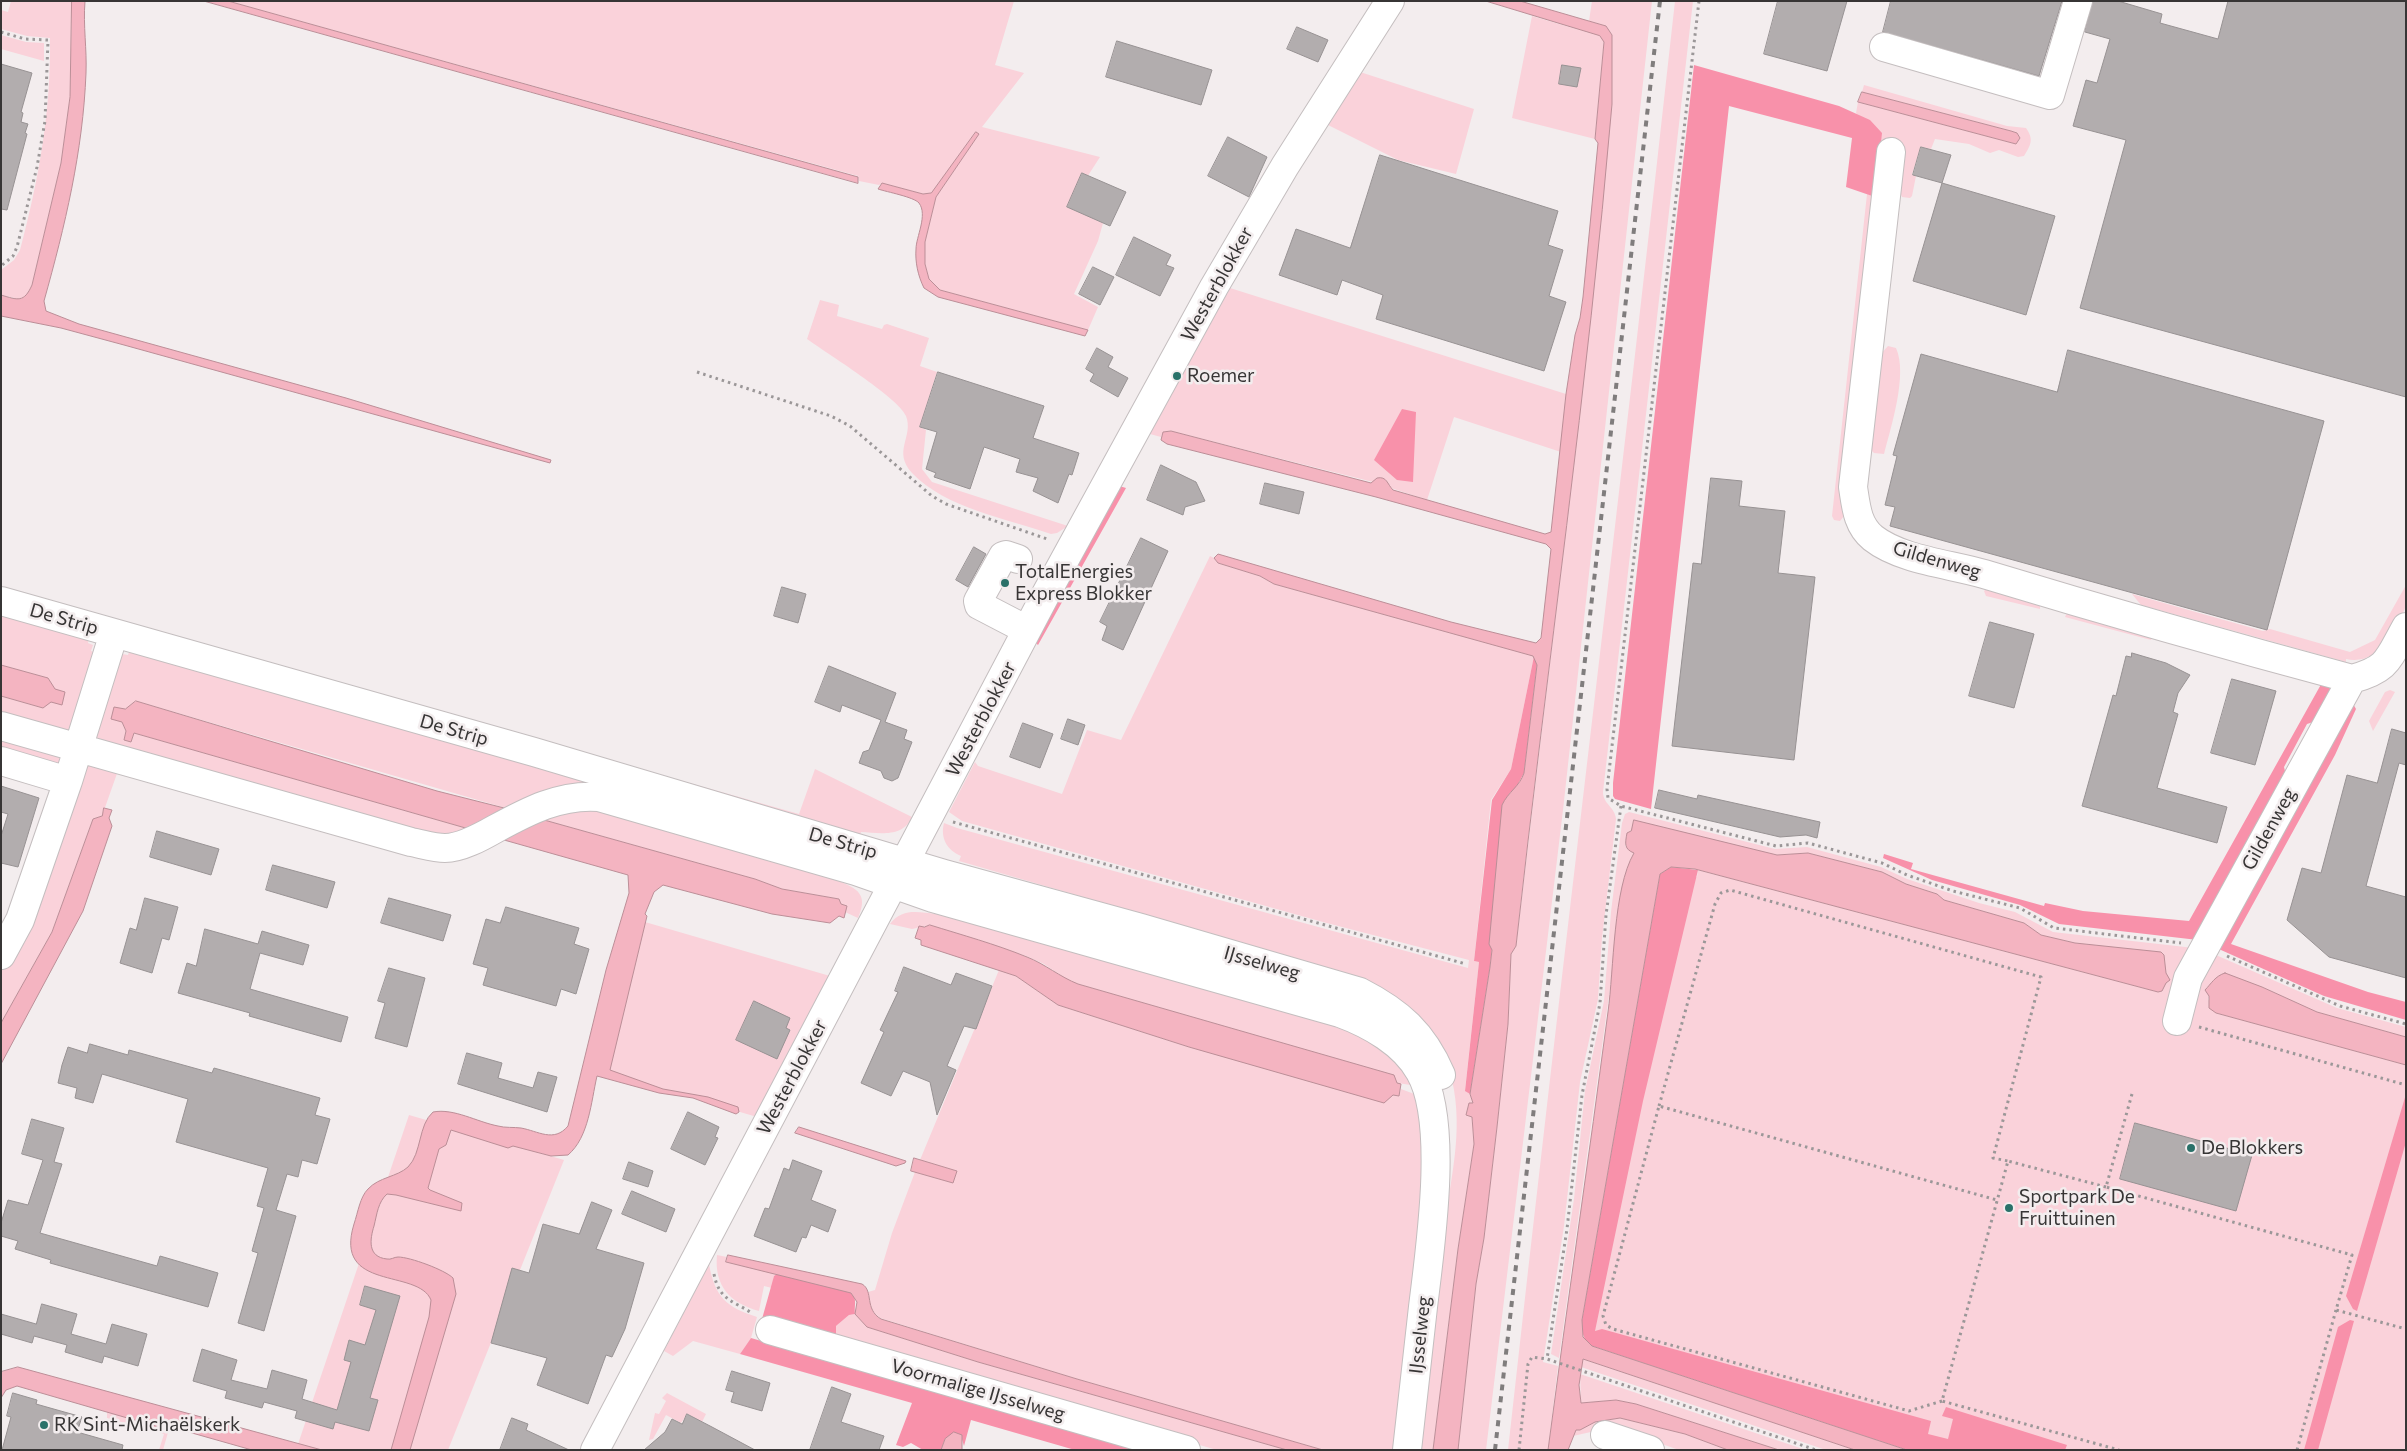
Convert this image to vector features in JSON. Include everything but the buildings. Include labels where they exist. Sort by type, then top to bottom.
[{"type":"street","name":"Westerblokker","points":[[595,1450],[1058,573],[1219,278],[1284,166],[1390,1]]},
{"type":"street","points":[[1884,47],[2050,96],[2078,1]]},
{"type":"street","name":"Gildenweg","points":[[1891,152],[1853,487],[1857,512],[1863,528],[1873,538],[1893,551],[1977,572],[2177,632],[2352,679],[2188,978],[2177,1021]]},
{"type":"street","points":[[1028,630],[979,604],[979,599],[1000,559],[1006,555],[1024,559],[1058,573]]},
{"type":"street","name":"De Strip","points":[[1,601],[114,633],[899,873]]},
{"type":"street","points":[[2352,679],[2368,675],[2384,666],[2406,627]]},
{"type":"street","points":[[1,955],[20,920],[68,781],[114,633]]},
{"type":"street","name":"De Strip","points":[[1,726],[411,842],[446,848],[477,839],[532,810],[562,799],[582,796],[599,797],[856,871],[899,873]]},
{"type":"street","points":[[1,761],[68,781]]},
{"type":"street","name":"IJsselweg","points":[[899,873],[1361,1021],[1385,1036],[1407,1054],[1420,1072],[1430,1093],[1435,1148],[1433,1220],[1407,1450]]},
{"type":"street","name":"Voormalige IJsselweg","points":[[770,1330],[1186,1450]]},
{"type":"street","points":[[1606,1435],[1650,1450]]},
{"type":"path","points":[[1699,1],[1607,789],[1608,798],[1620,806],[1776,846],[1808,843],[1882,863],[1907,876],[1953,891],[2020,908],[2054,928],[2205,946],[2340,1006],[2406,1024]]},
{"type":"path","points":[[1,32],[25,39],[48,40],[45,121],[37,167],[17,247],[13,256],[1,266]]},
{"type":"path","points":[[697,372],[831,416],[850,426],[932,496],[946,504],[1072,548]]},
{"type":"path","points":[[1547,1359],[1567,1228],[1582,1095],[1600,1003],[1606,915],[1620,806]]},
{"type":"path","points":[[932,813],[961,825],[1466,964]]},
{"type":"path","points":[[2119,1450],[1942,1401],[1909,1412],[1606,1325],[1603,1316],[1718,895],[1730,890],[2041,977],[1993,1158],[2352,1255],[2297,1450]]},
{"type":"path","points":[[2177,1021],[2406,1085]]},
{"type":"path","points":[[2106,1187],[2132,1094]]},
{"type":"path","points":[[1659,1106],[1997,1200]]},
{"type":"path","points":[[1942,1401],[2008,1161]]},
{"type":"path","points":[[714,1272],[716,1284],[724,1295],[732,1303],[750,1312],[770,1330]]},
{"type":"path","points":[[2336,1310],[2406,1329]]},
{"type":"path","points":[[1519,1450],[1528,1364],[1532,1357],[1547,1359],[1816,1450]]},
{"type":"shaded area","points":[[11,1],[72,1],[70,97],[61,163],[32,285],[27,296],[19,299],[1,295],[1,270],[14,260],[20,250],[33,197],[46,118],[50,38],[27,36],[1,29],[1,10],[8,12]]},
{"type":"shaded area","points":[[72,1],[85,1],[86,64],[84,102],[72,188],[44,301],[46,311],[79,324],[346,398],[551,460],[550,463],[61,328],[1,316],[1,295],[20,299],[26,295],[32,285],[61,163],[70,97]]},
{"type":"shaded area","points":[[204,1],[228,1],[858,177],[858,183]]},
{"type":"shaded area","points":[[228,1],[1014,1],[995,65],[1024,73],[982,127],[1100,157],[1071,202],[1103,223],[1098,241],[1074,294],[1098,307],[1088,330],[940,290],[929,279],[925,264],[925,242],[936,197],[979,134],[976,133],[931,193],[923,194],[882,183],[879,185],[859,181],[858,176]]},
{"type":"shaded area","points":[[1486,1],[1520,1],[1606,26],[1612,35],[1612,104],[1579,421],[1516,946],[1511,954],[1508,1024],[1497,1127],[1484,1238],[1476,1284],[1458,1450],[1433,1450],[1458,1249],[1474,1144],[1472,1117],[1466,1115],[1469,1103],[1473,1103],[1470,1094],[1492,950],[1489,944],[1502,805],[1507,796],[1520,782],[1524,773],[1537,665],[1533,656],[1274,584],[1260,576],[1218,563],[1214,558],[1218,554],[1451,622],[1536,643],[1541,638],[1551,549],[1546,544],[1376,497],[1167,444],[1161,440],[1163,432],[1171,431],[1371,483],[1377,478],[1383,478],[1393,490],[1545,534],[1551,532],[1566,394],[1583,297],[1598,143],[1595,139],[1604,42],[1600,36]]},
{"type":"shaded area","points":[[1592,1],[1652,1],[1563,810],[1486,1450],[1458,1450],[1476,1284],[1484,1238],[1497,1127],[1508,1024],[1511,954],[1516,946],[1575,454],[1612,104],[1612,35],[1606,26],[1589,21]]},
{"type":"shaded area","points":[[1675,1],[1693,1],[1603,792],[1605,800],[1614,811],[1616,819],[1602,938],[1598,999],[1580,1082],[1564,1226],[1543,1362],[1558,1366],[1548,1450],[1508,1450],[1634,363]]},
{"type":"shaded area","points":[[1532,16],[1600,36],[1604,40],[1595,139],[1512,118]]},
{"type":"shaded area","points":[[1,35],[26,42],[44,43],[44,61],[1,49]]},
{"type":"shaded area","points":[[1694,65],[1839,106],[1870,120],[1882,133],[1875,197],[1846,187],[1852,138],[1729,106],[1651,809],[1615,799],[1613,796],[1613,783]]},
{"type":"shaded area","points":[[1357,71],[1474,109],[1456,174],[1398,160],[1326,124]]},
{"type":"shaded area","points":[[1864,85],[2007,126],[2026,128],[2031,139],[2030,145],[2024,156],[2018,157],[1999,150],[1990,153],[1969,144],[1935,139],[1931,149],[1921,147],[1912,174],[1916,176],[1912,196],[1910,198],[1902,197],[1881,149],[1856,113],[1858,102],[2016,144],[2020,138],[2017,133],[2011,131],[1862,92]]},
{"type":"shaded area","points":[[1862,92],[2011,131],[2017,133],[2020,138],[2016,144],[1858,102]]},
{"type":"shaded area","points":[[976,132],[979,134],[936,197],[925,242],[925,264],[929,279],[940,290],[1088,330],[1085,336],[938,297],[924,288],[917,269],[916,254],[916,244],[922,220],[919,203],[912,199],[878,189],[882,183],[923,194],[931,193]]},
{"type":"shaded area","points":[[1867,194],[1875,197],[1842,501],[1844,516],[1840,521],[1834,520],[1832,516]]},
{"type":"shaded area","points":[[1230,288],[1566,394],[1561,452],[1454,417],[1427,500],[1373,482],[1171,431],[1163,432],[1161,437],[1150,434]]},
{"type":"shaded area","points":[[820,300],[839,305],[837,316],[882,329],[887,324],[929,338],[920,366],[937,372],[920,427],[926,430],[922,469],[932,482],[1068,526],[1057,533],[1051,534],[978,511],[942,495],[912,473],[906,465],[904,458],[903,451],[908,424],[906,416],[900,408],[876,387],[807,339]]},
{"type":"shaded area","points":[[1888,346],[1896,348],[1900,372],[1897,401],[1884,454],[1874,453],[1870,449],[1880,355]]},
{"type":"shaded area","points":[[1402,409],[1416,412],[1413,482],[1397,480],[1374,460]]},
{"type":"shaded area","points":[[1116,485],[1126,488],[1038,645],[1033,640]]},
{"type":"shaded area","points":[[1210,556],[1218,563],[1260,576],[1274,584],[1534,656],[1511,769],[1491,800],[1474,961],[1479,962],[1465,1090],[1470,1094],[1473,1103],[1469,1104],[1466,1115],[1472,1117],[1474,1144],[1458,1249],[1433,1450],[1418,1450],[1444,1231],[1455,1156],[1457,1119],[1452,1080],[1168,929],[1121,908],[959,861],[961,856],[948,847],[943,834],[944,823],[1468,968],[1469,960],[1323,922],[962,821],[949,812],[975,762],[978,766],[1062,794],[1087,730],[1121,740]]},
{"type":"shaded area","points":[[2406,585],[2405,608],[2396,628],[2384,646],[2367,658],[2357,660],[2346,659],[2346,662],[2141,605],[2132,594],[2263,631],[2270,629],[2350,652],[2375,640]]},
{"type":"shaded area","points":[[1,588],[799,814],[815,769],[912,817],[908,824],[897,831],[890,833],[861,832],[859,838]]},
{"type":"shaded area","points":[[1987,588],[2040,605],[2040,609],[1986,596],[1984,591]]},
{"type":"shaded area","points":[[1,606],[89,638],[88,643],[93,645],[91,651],[97,653],[72,740],[1,720],[1,696],[43,708],[54,689],[48,678],[1,665]]},
{"type":"shaded area","points":[[2067,613],[2154,632],[2151,640],[2065,617]]},
{"type":"shaded area","points":[[130,649],[585,773],[601,789],[516,811],[136,701],[125,709],[122,722],[126,731],[124,740],[131,742],[134,733],[476,831],[452,840],[89,745],[115,658],[121,659],[122,654],[128,655]]},
{"type":"shaded area","points":[[1534,656],[1537,665],[1524,773],[1516,788],[1509,794],[1490,967],[1470,1094],[1465,1091],[1479,962],[1474,961],[1492,800],[1511,769]]},
{"type":"shaded area","points":[[1,665],[48,678],[55,689],[65,692],[62,705],[51,702],[43,708],[1,696]]},
{"type":"shaded area","points":[[2324,679],[2331,689],[2319,720],[2307,724],[2284,767],[2287,779],[2198,940],[2059,924],[2020,905],[1932,880],[1883,858],[1884,854],[1913,863],[1911,869],[2044,906],[2045,903],[2083,911],[2189,921]]},
{"type":"shaded area","points":[[2390,690],[2395,692],[2373,731],[2369,721],[2385,692]]},
{"type":"shaded area","points":[[136,701],[437,791],[516,811],[476,831],[134,733],[131,742],[124,740],[126,731],[122,722],[111,719],[114,707],[125,709]]},
{"type":"shaded area","points":[[2352,702],[2356,709],[2335,755],[2231,944],[2368,992],[2406,1002],[2406,1020],[2324,996],[2212,946]]},
{"type":"shaded area","points":[[1,731],[68,750],[64,767],[1,750]]},
{"type":"shaded area","points":[[86,762],[120,765],[102,816],[93,819],[52,932],[1,1023],[1,971],[27,926]]},
{"type":"shaded area","points":[[578,804],[843,876],[841,882],[858,891],[862,899],[861,911],[858,918],[845,912],[847,906],[841,904],[839,899],[782,889],[755,879],[537,818]]},
{"type":"shaded area","points":[[104,808],[112,810],[109,818],[112,826],[83,911],[1,1064],[1,1023],[52,932],[93,819],[102,816]]},
{"type":"shaded area","name":"Sportpark De Fruittuinen","points":[[1629,812],[1775,849],[1807,847],[1881,867],[1907,879],[1979,903],[2015,912],[2053,932],[2194,948],[2209,952],[2337,1008],[2406,1027],[2406,1037],[2317,1012],[2262,987],[2212,983],[2208,999],[2216,1013],[2406,1065],[2406,1450],[1921,1450],[1590,1343],[1671,871],[1697,877],[1698,870],[2158,992],[2162,991],[2166,973],[2162,956],[2075,943],[2041,935],[2024,923],[1944,900],[1937,894],[1906,884],[1882,872],[1808,853],[1777,855],[1631,831],[1627,834],[1625,846],[1634,853],[1631,859],[1614,959],[1559,1358],[1551,1354],[1574,1199],[1585,1091],[1604,1001],[1611,912],[1622,823],[1625,814]]},
{"type":"shaded area","points":[[537,818],[755,879],[782,889],[839,899],[841,904],[847,906],[844,918],[839,916],[830,923],[772,914],[663,885],[654,892],[645,914],[647,916],[610,1070],[663,1089],[708,1097],[738,1107],[739,1112],[736,1114],[693,1098],[659,1093],[597,1076],[585,1129],[581,1139],[568,1155],[551,1156],[513,1146],[508,1148],[451,1130],[446,1145],[439,1149],[428,1188],[462,1203],[461,1211],[396,1195],[387,1194],[384,1197],[378,1208],[373,1231],[371,1242],[373,1251],[381,1258],[403,1258],[443,1271],[453,1278],[456,1294],[410,1450],[391,1450],[429,1317],[431,1300],[423,1290],[411,1284],[380,1276],[366,1269],[355,1260],[351,1245],[354,1224],[361,1200],[365,1192],[372,1185],[408,1167],[416,1154],[425,1124],[433,1112],[449,1112],[498,1126],[521,1128],[551,1135],[563,1131],[568,1126],[606,970],[629,893],[628,875],[497,838]]},
{"type":"shaded area","points":[[1634,820],[1777,855],[1808,853],[1882,872],[1906,884],[1937,894],[1944,900],[2024,923],[2041,935],[2075,943],[2161,952],[2164,955],[2166,973],[2170,980],[2162,991],[2158,992],[1695,869],[1671,867],[1660,874],[1582,1320],[1583,1337],[1592,1346],[1907,1450],[1855,1450],[1583,1359],[1579,1385],[1581,1403],[1616,1400],[1636,1404],[1779,1450],[1728,1450],[1685,1434],[1620,1418],[1595,1422],[1580,1430],[1576,1430],[1568,1450],[1548,1450],[1608,1012],[1618,908],[1627,868],[1634,853],[1627,848],[1626,840],[1627,833],[1631,831]]},
{"type":"shaded area","points":[[1671,867],[1698,870],[1643,1101],[1595,1331],[1602,1329],[1931,1421],[1928,1434],[1948,1439],[1953,1419],[1942,1416],[1946,1407],[2067,1445],[2065,1450],[1907,1450],[1592,1346],[1586,1341],[1582,1320],[1660,874]]},
{"type":"shaded area","points":[[937,907],[1368,1031],[1418,1086],[1397,1083],[1393,1075],[1078,984],[1067,980],[1044,964],[1026,956],[930,925],[912,929],[890,924],[905,913],[936,914]]},
{"type":"shaded area","points":[[645,922],[830,976],[757,1117],[608,1073]]},
{"type":"shaded area","points":[[930,925],[1027,957],[1078,984],[1394,1075],[1397,1083],[1401,1084],[1399,1096],[1393,1095],[1384,1103],[1189,1047],[1058,1005],[1016,976],[921,945],[921,940],[915,938],[919,926]]},
{"type":"shaded area","points":[[999,970],[1016,976],[1058,1005],[1189,1047],[1393,1095],[1399,1096],[1401,1089],[1422,1097],[1429,1144],[1396,1450],[1323,1450],[1077,1379],[880,1318],[871,1310],[868,1292],[875,1290],[892,1233],[915,1172],[953,1183],[957,1171],[920,1160]]},
{"type":"shaded area","points":[[2225,973],[2262,987],[2317,1012],[2406,1037],[2406,1065],[2216,1013],[2209,1008],[2209,996],[2205,990],[2216,978]]},
{"type":"shaded area","points":[[2406,1094],[2406,1142],[2357,1311],[2353,1309],[2346,1296]]},
{"type":"shaded area","points":[[409,1115],[564,1160],[448,1450],[296,1450]]},
{"type":"shaded area","points":[[799,1127],[906,1161],[896,1166],[795,1133]]},
{"type":"shaded area","points":[[914,1158],[957,1171],[953,1183],[911,1171]]},
{"type":"shaded area","points":[[717,1255],[727,1257],[726,1262],[777,1274],[774,1276],[772,1288],[764,1286],[759,1311],[740,1303],[726,1292],[718,1276]]},
{"type":"shaded area","points":[[728,1255],[862,1284],[868,1291],[873,1310],[881,1319],[1077,1379],[1323,1450],[1287,1450],[978,1362],[867,1327],[855,1314],[857,1302],[851,1293],[726,1262]]},
{"type":"shaded area","points":[[709,1264],[715,1285],[724,1299],[737,1309],[757,1317],[751,1338],[740,1354],[693,1341],[673,1356],[664,1351]]},
{"type":"shaded area","points":[[777,1274],[846,1290],[853,1295],[855,1314],[849,1315],[836,1326],[836,1340],[762,1319],[774,1276]]},
{"type":"shaded area","points":[[855,1314],[867,1327],[978,1362],[1287,1450],[1217,1450],[836,1340],[836,1326],[849,1315]]},
{"type":"shaded area","points":[[2350,1320],[2354,1321],[2318,1450],[2304,1450],[2338,1327]]},
{"type":"shaded area","points":[[751,1338],[1140,1450],[1075,1450],[971,1420],[964,1446],[961,1436],[954,1433],[945,1439],[941,1450],[923,1450],[911,1443],[903,1447],[896,1445],[912,1403],[740,1354]]},
{"type":"shaded area","points":[[1582,1359],[1855,1450],[1826,1450],[1581,1367]]},
{"type":"shaded area","points":[[18,1367],[322,1450],[252,1450],[178,1429],[155,1426],[17,1386],[6,1390],[1,1398],[1,1372]]},
{"type":"shaded area","points":[[1580,1374],[1806,1450],[1779,1450],[1636,1404],[1616,1400],[1581,1403]]},
{"type":"shaded area","points":[[667,1393],[706,1414],[702,1422],[687,1414],[681,1423],[666,1415],[653,1439],[649,1440],[655,1413],[659,1414],[666,1401],[662,1398]]},
{"type":"shaded area","points":[[107,1411],[169,1429],[163,1450],[159,1450],[164,1434],[107,1418]]},
{"type":"shaded area","points":[[1620,1418],[1685,1434],[1728,1450],[1679,1450],[1613,1427],[1573,1436],[1576,1430],[1580,1430],[1595,1422]]},
{"type":"shaded area","points":[[954,1432],[962,1435],[962,1450],[941,1450],[945,1439]]},
{"type":"railway","points":[[1495,1450],[1660,1]]},
{"type":"place","name":"Roemer","points":[[1177,376]]},
{"type":"place","name":"TotalEnergies Express Blokker","points":[[1005,583]]},
{"type":"place","name":"De Blokkers","points":[[2191,1148]]},
{"type":"place","name":"Sportpark De Fruittuinen","points":[[2009,1208]]},
{"type":"place","name":"RK Sint-Michaëlskerk","points":[[44,1425]]}]
